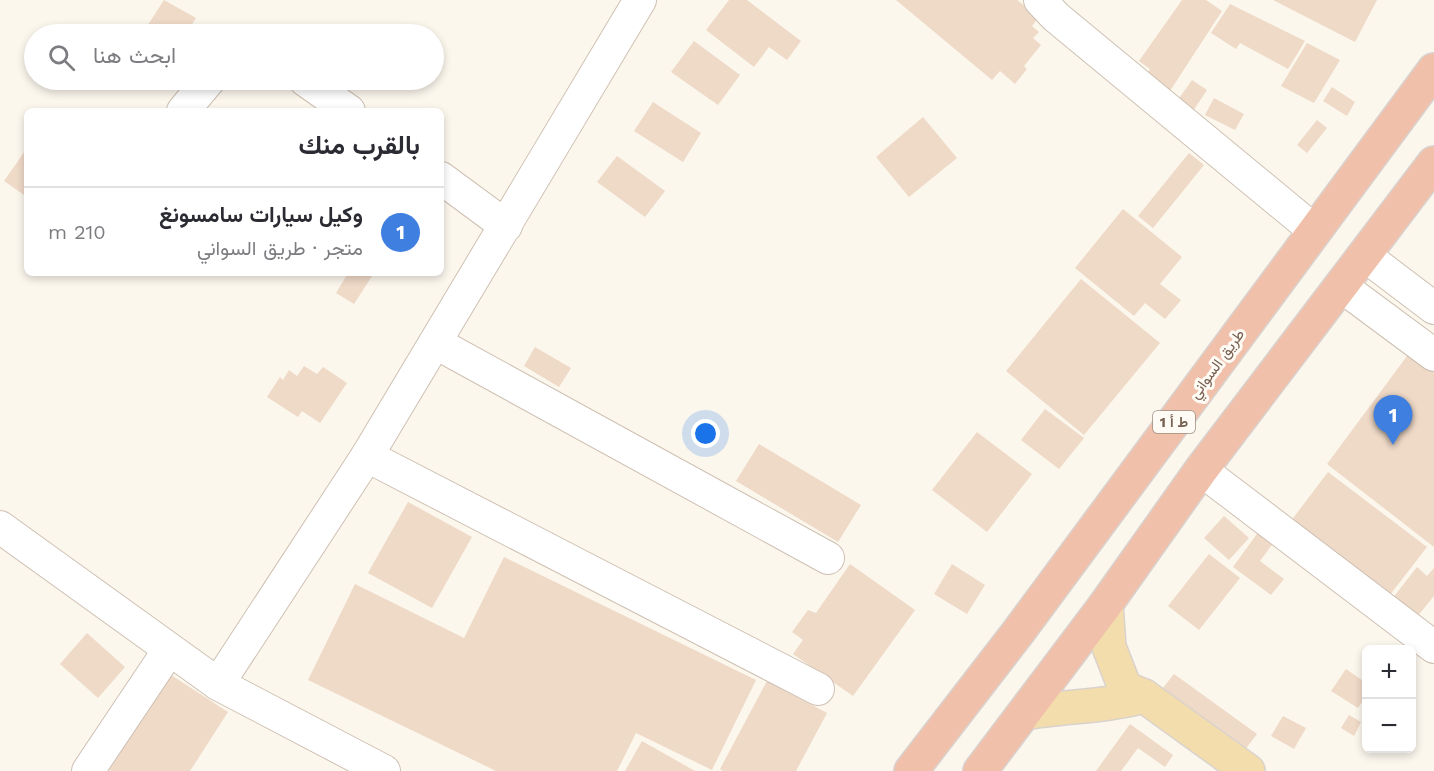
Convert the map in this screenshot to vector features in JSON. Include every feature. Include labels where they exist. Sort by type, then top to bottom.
[{"type":"highway","name":"طريق السواني","points":[[911,771],[1019,631],[1434,70]]},
{"type":"highway","points":[[980,771],[1106,604],[1201,470],[1434,163]]},
{"type":"main road","points":[[1106,604],[1109,647],[1125,688],[1144,696],[1248,771]]},
{"type":"main road","points":[[1025,713],[1069,706],[1114,705],[1144,696]]},
{"type":"street","points":[[218,684],[367,456],[507,226],[640,0]]},
{"type":"street","points":[[1040,0],[1056,17],[1315,231]]},
{"type":"street","points":[[186,108],[201,90]]},
{"type":"street","points":[[319,90],[345,108]]},
{"type":"street","points":[[444,180],[507,226]]},
{"type":"street","points":[[1364,255],[1434,308]]},
{"type":"street","points":[[1341,286],[1434,355]]},
{"type":"street","points":[[436,343],[828,558]]},
{"type":"street","points":[[367,456],[818,689]]},
{"type":"street","points":[[1201,470],[1434,647]]},
{"type":"street","points":[[0,527],[218,684],[384,771]]},
{"type":"street","points":[[88,771],[169,650]]},
{"type":"building","points":[[164,0],[196,18],[192,24],[148,24]]},
{"type":"building","points":[[729,0],[747,0],[801,41],[787,60],[769,47],[754,67],[706,30]]},
{"type":"building","points":[[896,0],[1017,0],[1039,17],[1032,26],[1039,32],[1033,38],[1041,45],[1024,66],[1027,69],[1015,84],[1000,71],[992,80]]},
{"type":"building","points":[[1182,0],[1206,0],[1222,11],[1168,94],[1146,77],[1150,69],[1139,61]]},
{"type":"building","points":[[1273,0],[1377,0],[1355,42]]},
{"type":"building","points":[[1230,4],[1305,41],[1288,69],[1240,43],[1236,49],[1211,33]]},
{"type":"building","points":[[694,41],[740,75],[718,105],[671,72]]},
{"type":"building","points":[[1307,43],[1340,60],[1314,103],[1281,86]]},
{"type":"building","points":[[1192,80],[1207,90],[1193,111],[1177,101]]},
{"type":"building","points":[[1332,87],[1355,102],[1347,116],[1323,101]]},
{"type":"building","points":[[1214,98],[1244,114],[1235,130],[1205,115]]},
{"type":"building","points":[[653,102],[701,133],[683,162],[634,131]]},
{"type":"building","points":[[923,117],[957,158],[909,197],[876,157]]},
{"type":"building","points":[[1317,120],[1327,128],[1307,153],[1297,145]]},
{"type":"building","points":[[24,152],[24,195],[4,181]]},
{"type":"building","points":[[1189,153],[1204,165],[1153,228],[1138,216]]},
{"type":"building","points":[[617,156],[665,191],[645,217],[597,182]]},
{"type":"building","points":[[1123,209],[1182,257],[1160,284],[1181,300],[1165,319],[1145,303],[1134,316],[1075,268]]},
{"type":"building","points":[[346,276],[372,276],[354,304],[336,293]]},
{"type":"building","points":[[1081,279],[1160,343],[1084,435],[1006,371]]},
{"type":"building","points":[[535,347],[571,368],[559,387],[524,366]]},
{"type":"building","points":[[1410,352],[1434,370],[1434,547],[1327,464]]},
{"type":"building","points":[[304,366],[317,374],[323,367],[347,383],[320,423],[302,411],[298,417],[267,397],[280,377],[283,380],[289,370],[297,376]]},
{"type":"building","points":[[1045,409],[1084,438],[1059,469],[1021,440]]},
{"type":"building","points":[[977,432],[1032,474],[987,532],[932,490]]},
{"type":"building","points":[[759,444],[861,505],[838,542],[736,481]]},
{"type":"building","points":[[1328,472],[1427,547],[1386,600],[1288,525]]},
{"type":"building","points":[[408,502],[472,537],[432,608],[368,573]]},
{"type":"building","points":[[1224,516],[1249,538],[1229,560],[1204,538]]},
{"type":"building","points":[[1259,531],[1274,542],[1260,561],[1284,579],[1271,595],[1233,567]]},
{"type":"building","points":[[1209,554],[1240,578],[1199,630],[1168,606]]},
{"type":"building","points":[[504,557],[756,680],[712,770],[636,733],[617,771],[496,771],[308,680],[355,584],[464,638]]},
{"type":"building","points":[[850,564],[915,610],[853,696],[793,654],[803,640],[792,632],[808,610],[816,613]]},
{"type":"building","points":[[952,564],[985,585],[967,614],[934,594]]},
{"type":"building","points":[[1417,567],[1427,576],[1434,568],[1434,596],[1416,618],[1392,599]]},
{"type":"building","points":[[87,633],[125,667],[98,698],[60,664]]},
{"type":"building","points":[[1346,669],[1362,680],[1362,702],[1358,708],[1331,691]]},
{"type":"building","points":[[1174,674],[1257,734],[1241,755],[1158,694]]},
{"type":"building","points":[[171,675],[228,712],[190,771],[109,770]]},
{"type":"building","points":[[767,681],[827,713],[796,771],[723,771],[720,769]]},
{"type":"building","points":[[1349,715],[1361,722],[1354,736],[1341,728]]},
{"type":"building","points":[[1283,716],[1306,728],[1294,749],[1271,736]]},
{"type":"building","points":[[1130,724],[1173,755],[1165,767],[1138,748],[1121,771],[1096,771]]},
{"type":"building","points":[[642,741],[695,771],[625,771]]},
{"type":"place","name":"وكيل سيارات سامسونغ","points":[[1393,445]]}]
